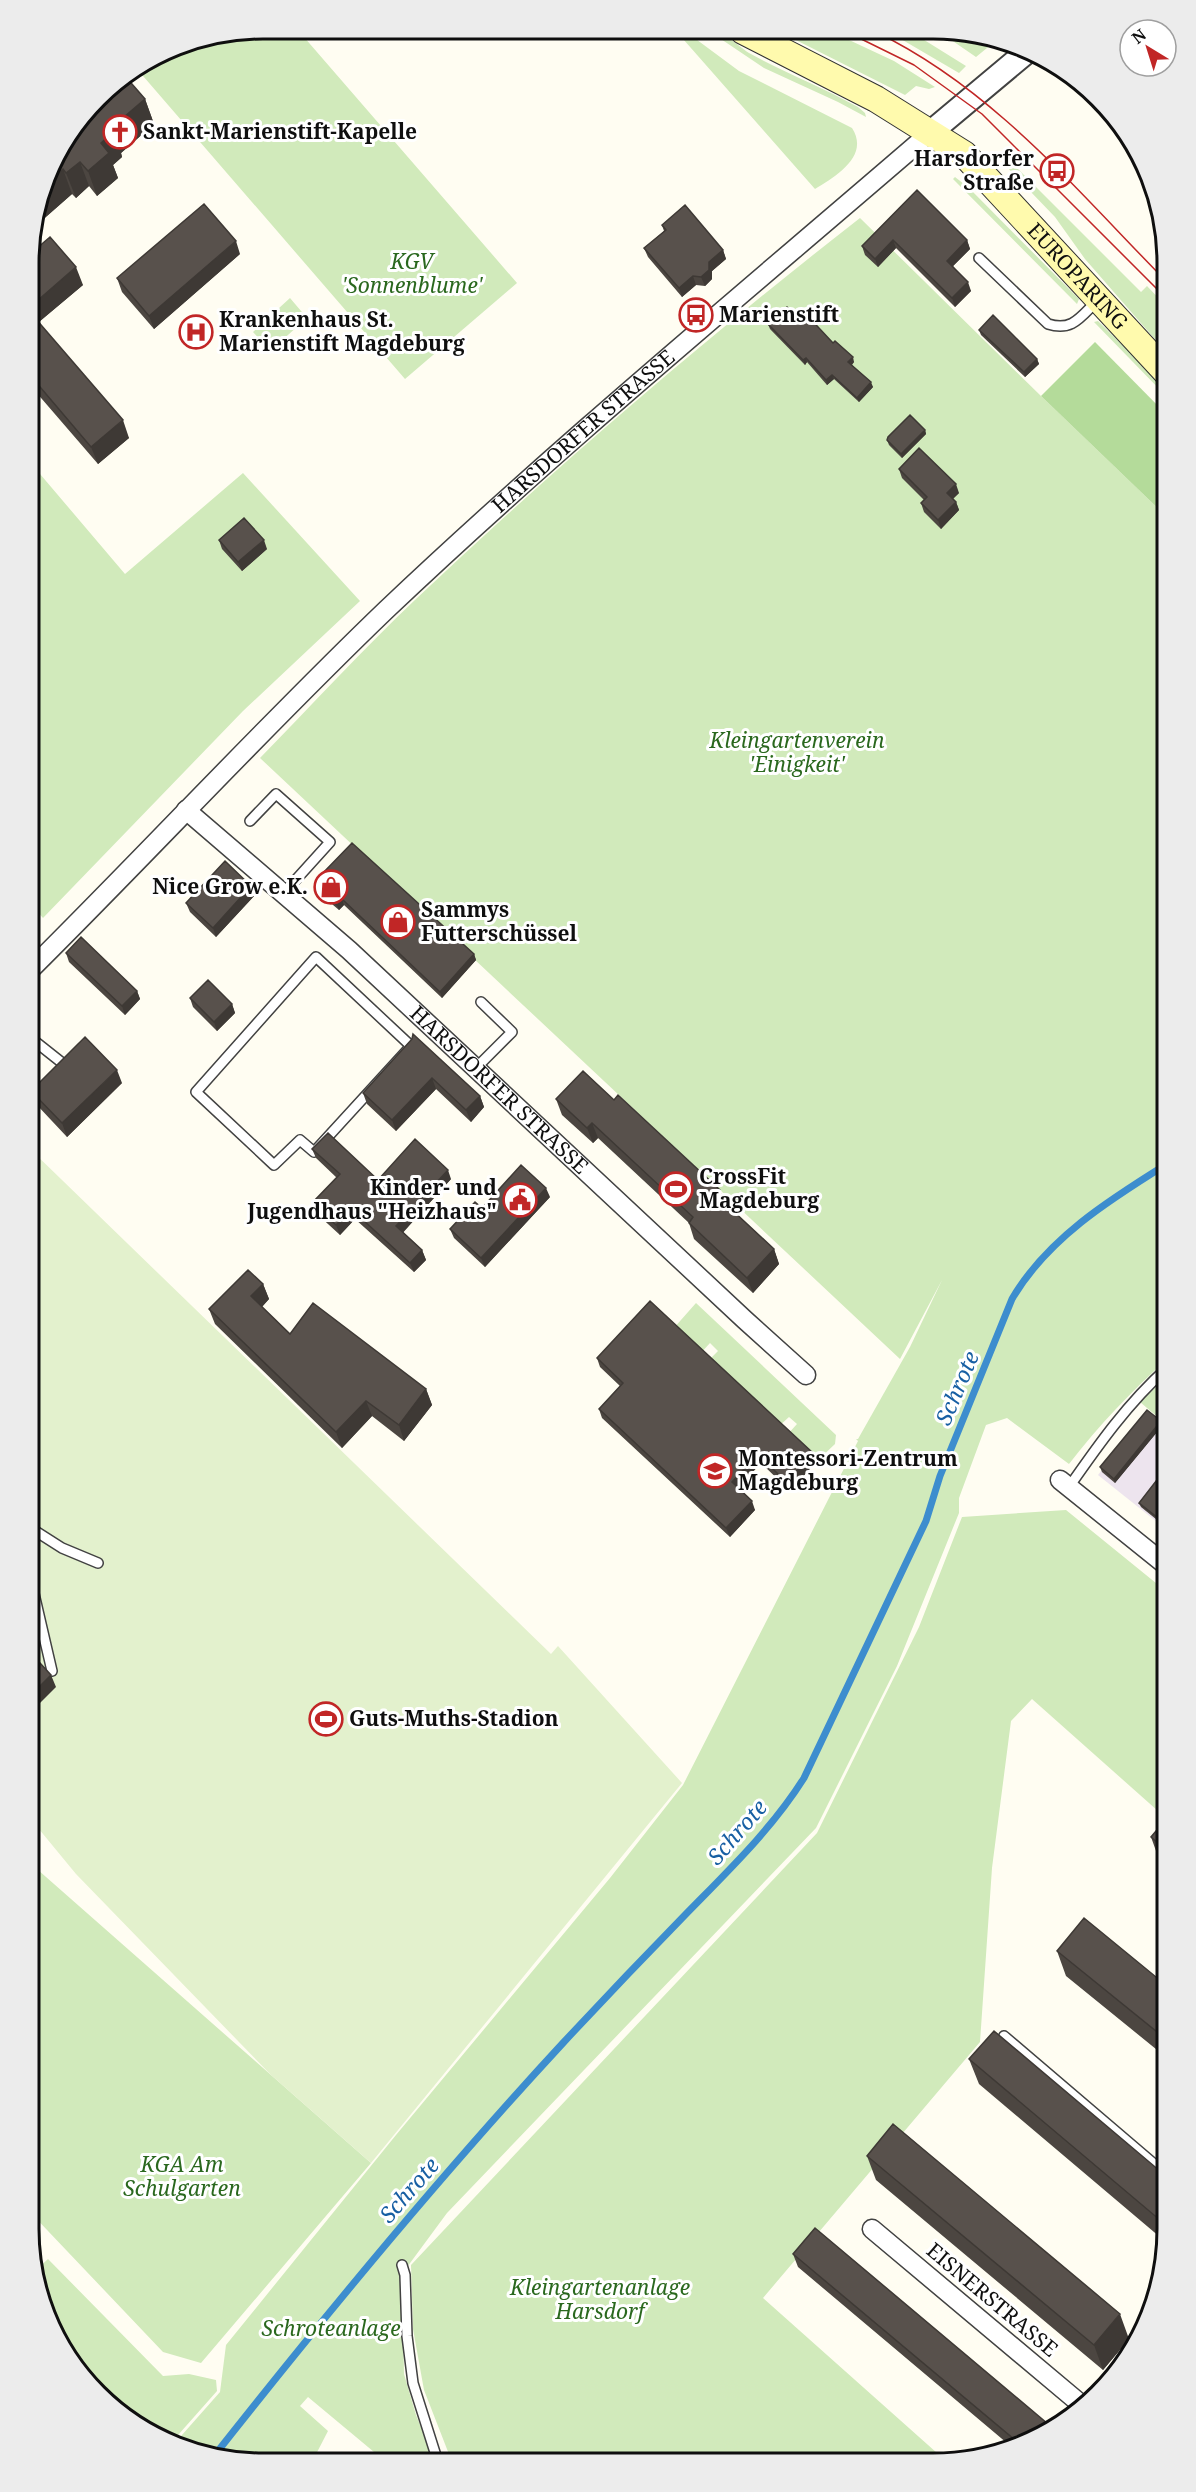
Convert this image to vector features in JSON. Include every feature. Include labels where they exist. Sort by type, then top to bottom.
[{"type":"main road","name":"EUROPARING","points":[[757,39],[839,79],[955,148],[973,163],[1157,362]]},
{"type":"street","name":"HARSDORFER STRASSE","points":[[39,961],[186,810],[385,612],[498,507],[598,418],[1021,57]]},
{"type":"street","name":"HARSDORFER STRASSE","points":[[186,810],[349,950],[806,1375]]},
{"type":"street","points":[[1065,1484],[1157,1558]]},
{"type":"street","name":"EISNERSTRASSE","points":[[872,2229],[1077,2401]]},
{"type":"lane","points":[[979,258],[1048,324],[1061,327],[1070,326],[1100,298]]},
{"type":"lane","points":[[250,821],[276,794],[330,842],[283,894]]},
{"type":"lane","points":[[316,957],[411,1046],[314,1152],[300,1140],[274,1165],[196,1092],[316,957]]},
{"type":"lane","points":[[476,1068],[512,1032],[481,1002]]},
{"type":"lane","points":[[39,1044],[62,1062]]},
{"type":"lane","points":[[1065,1484],[1127,1408],[1157,1378]]},
{"type":"lane","points":[[39,1533],[62,1548],[98,1563]]},
{"type":"lane","points":[[39,1615],[52,1671]]},
{"type":"lane","points":[[1004,2036],[1157,2166]]},
{"type":"lane","points":[[402,2265],[405,2275],[407,2336],[413,2383],[435,2453]]},
{"type":"shaded area","points":[[1145,1416],[1157,1426],[1157,1522],[1098,1475]]},
{"type":"green space","name":"KGV 'Sonnenblume'","points":[[248,39],[306,39],[517,283],[405,379],[142,75],[177,56],[219,43]]},
{"type":"green space","points":[[683,39],[696,39],[739,71],[852,128],[857,148],[854,156],[841,171],[815,189]]},
{"type":"green space","points":[[721,39],[729,39],[749,53],[858,107],[866,117],[838,102],[764,68]]},
{"type":"green space","points":[[794,39],[847,39],[894,61],[935,87],[929,89],[916,86],[905,95]]},
{"type":"green space","points":[[901,39],[923,39],[966,66],[959,73]]},
{"type":"green space","points":[[950,39],[989,46],[976,57]]},
{"type":"green space","points":[[1004,164],[1013,164],[1141,292],[1147,286],[1157,296],[1157,342],[1085,259],[1055,217]]},
{"type":"green space","points":[[955,177],[969,188],[1079,299],[1077,304],[953,179]]},
{"type":"green space","name":"Kleingartenverein 'Einigkeit'","points":[[860,218],[1157,507],[1157,1369],[1116,1409],[1069,1464],[1007,1418],[986,1425],[959,1498],[959,1513],[897,1666],[816,1828],[447,2213],[402,2274],[404,2374],[416,2415],[431,2453],[375,2453],[308,2397],[300,2406],[328,2431],[317,2453],[248,2453],[219,2449],[180,2437],[220,2392],[226,2345],[396,2135],[610,1878],[683,1785],[858,1441],[856,1439],[910,1347],[942,1280],[900,1359],[260,758],[396,618],[470,549],[634,403]]},
{"type":"green space","points":[[290,298],[307,318],[270,351],[253,332]]},
{"type":"green space","points":[[1098,321],[1157,379],[1157,387],[1094,322]]},
{"type":"green space","points":[[1095,342],[1157,405],[1157,507],[1041,396]]},
{"type":"green space","points":[[39,473],[125,574],[243,473],[360,601],[243,711],[43,918],[39,913]]},
{"type":"green space","name":"Guts-Muths-Stadion","points":[[39,1158],[551,1654],[558,1646],[682,1783],[371,2163],[271,2075],[76,1874],[39,1829]]},
{"type":"green space","points":[[696,1303],[836,1435],[835,1444],[816,1462],[787,1435],[797,1424],[789,1417],[778,1427],[708,1361],[718,1351],[710,1343],[700,1354],[673,1329]]},
{"type":"green space","points":[[1157,1386],[1157,1416],[1140,1402]]},
{"type":"green space","name":"Kleingartenanlage Harsdorf","points":[[1066,1510],[1157,1584],[1157,1810],[1032,1699],[1011,1721],[992,1868],[980,2042],[763,2298],[937,2453],[448,2453],[424,2390],[413,2329],[411,2265],[817,1833],[919,1627],[962,1517]]},
{"type":"green space","name":"KGA Am Schulgarten","points":[[39,1871],[371,2163],[201,2363],[163,2352],[39,2222]]},
{"type":"green space","points":[[48,2259],[163,2376],[189,2374],[216,2380],[217,2391],[177,2436],[126,2407],[104,2388],[85,2366],[56,2315],[42,2265]]},
{"type":"building","points":[[130,82],[145,99],[110,129],[113,132],[101,143],[109,153],[88,171],[80,162],[66,173],[63,169],[57,174],[85,126],[104,104]]},
{"type":"building","points":[[917,190],[967,240],[947,261],[968,282],[952,298],[893,240],[875,259],[862,246]]},
{"type":"building","points":[[204,204],[236,241],[149,316],[117,278]]},
{"type":"building","points":[[685,205],[723,250],[709,262],[709,270],[701,277],[693,276],[679,288],[644,248],[666,230],[662,225]]},
{"type":"building","points":[[50,237],[76,267],[39,299],[39,248]]},
{"type":"building","points":[[787,307],[799,319],[805,313],[833,343],[835,341],[853,357],[848,362],[871,382],[857,398],[832,375],[826,380],[806,358],[803,360],[768,324]]},
{"type":"building","points":[[993,315],[1037,359],[1024,372],[979,330]]},
{"type":"building","points":[[39,323],[123,420],[91,447],[39,386]]},
{"type":"building","points":[[910,415],[925,430],[901,454],[887,440]]},
{"type":"building","points":[[919,448],[956,484],[947,493],[956,502],[938,520],[921,503],[927,497],[899,469]]},
{"type":"building","points":[[244,518],[264,540],[238,562],[219,540]]},
{"type":"building","points":[[352,843],[474,954],[440,992],[342,899],[337,905],[318,888],[319,877]]},
{"type":"building","points":[[225,861],[251,886],[213,928],[186,903]]},
{"type":"building","points":[[81,937],[137,991],[122,1006],[66,953]]},
{"type":"building","points":[[208,980],[232,1004],[214,1022],[190,998]]},
{"type":"building","points":[[413,1034],[480,1096],[466,1110],[432,1078],[392,1120],[363,1093],[412,1039]]},
{"type":"building","points":[[85,1037],[117,1070],[62,1123],[39,1099],[39,1083]]},
{"type":"building","points":[[583,1071],[614,1100],[618,1095],[720,1190],[715,1194],[774,1249],[747,1278],[689,1223],[693,1217],[592,1123],[587,1128],[556,1099]]},
{"type":"building","points":[[328,1133],[378,1180],[415,1139],[448,1170],[396,1226],[422,1250],[410,1263],[351,1209],[336,1225],[312,1203],[340,1174],[312,1149]]},
{"type":"building","points":[[521,1165],[546,1188],[481,1258],[450,1229],[475,1202],[482,1208]]},
{"type":"building","points":[[248,1270],[263,1284],[251,1296],[290,1334],[313,1303],[426,1389],[399,1425],[366,1401],[336,1432],[209,1309]]},
{"type":"building","points":[[650,1301],[813,1453],[786,1482],[758,1454],[732,1482],[752,1501],[726,1528],[599,1409],[623,1383],[597,1358]]},
{"type":"building","points":[[1147,1410],[1157,1418],[1157,1426],[1114,1479],[1100,1467]]},
{"type":"building","points":[[1157,1480],[1157,1517],[1139,1503]]},
{"type":"building","points":[[39,1662],[51,1675],[39,1687]]},
{"type":"building","points":[[1157,1830],[1157,1842],[1151,1837]]},
{"type":"building","points":[[1084,1918],[1157,1978],[1157,2032],[1057,1951]]},
{"type":"building","points":[[994,2031],[1157,2169],[1157,2218],[969,2059]]},
{"type":"building","points":[[893,2124],[1120,2314],[1094,2345],[867,2156]]},
{"type":"building","points":[[815,2228],[1046,2422],[1013,2438],[793,2254]]},
{"type":"waterway","name":"Schrote","points":[[219,2449],[341,2298],[472,2144],[578,2027],[748,1850],[778,1815],[804,1778],[926,1521],[940,1476],[1012,1299],[1026,1277],[1061,1239],[1081,1222],[1157,1170]]},
{"type":"tram line","points":[[861,39],[914,65],[982,114],[1157,289]]},
{"type":"tram line","points":[[889,39],[919,55],[959,82],[996,112],[1032,144],[1157,272]]},
{"type":"place","name":"Sankt-Marienstift-Kapelle","points":[[120,132]]},
{"type":"place","name":"Harsdorfer Straße","points":[[1057,171]]},
{"type":"place","name":"Marienstift","points":[[696,315]]},
{"type":"place","name":"Krankenhaus St. Marienstift Magdeburg","points":[[196,332]]},
{"type":"place","name":"Nice Grow e.K.","points":[[331,887]]},
{"type":"place","name":"Sammys Futterschüssel","points":[[398,922]]},
{"type":"place","name":"CrossFit Magdeburg","points":[[676,1189]]},
{"type":"place","name":"Kinder- und Jugendhaus \"Heizhaus\"","points":[[520,1200]]},
{"type":"place","name":"Montessori-Zentrum Magdeburg","points":[[715,1471]]},
{"type":"place","name":"Guts-Muths-Stadion","points":[[326,1719]]},
{"type":"park label","name":"Schroteanlage","points":[[331,2329]]}]
